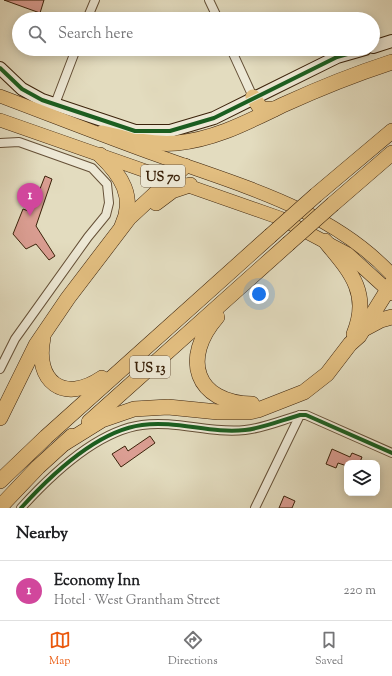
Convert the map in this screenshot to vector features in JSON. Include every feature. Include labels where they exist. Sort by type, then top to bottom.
[{"type":"highway","points":[[102,133],[141,142],[158,144],[193,141],[231,130],[316,91],[392,62]]},
{"type":"highway","points":[[253,98],[261,109],[274,109]]},
{"type":"highway","name":"US 13","points":[[0,481],[270,236],[392,131]]},
{"type":"highway","name":"US 13","points":[[0,507],[65,443],[392,153]]},
{"type":"highway","points":[[100,155],[119,175],[126,191],[127,212],[116,238]]},
{"type":"highway","points":[[0,418],[36,345],[68,298],[116,238],[129,218],[170,178],[185,166]]},
{"type":"highway","points":[[116,238],[130,228],[166,195],[179,188],[190,185]]},
{"type":"highway","points":[[324,242],[349,271],[359,292],[361,311],[350,344]]},
{"type":"highway","points":[[65,443],[102,420],[134,409],[168,407],[218,412],[249,412],[298,394],[316,384],[337,362],[350,344],[365,328],[391,289]]},
{"type":"highway","points":[[235,291],[203,336],[198,354],[199,372],[206,387],[219,398],[244,404],[273,404]]},
{"type":"highway","points":[[365,328],[386,318],[392,317]]},
{"type":"highway","points":[[44,335],[41,352],[44,370],[54,384],[64,389],[75,390],[85,388],[125,366]]},
{"type":"main road","points":[[0,96],[263,194],[312,216],[357,243],[392,275]]},
{"type":"main road","name":"US 70","points":[[0,120],[170,178],[280,218],[324,242]]},
{"type":"main road","points":[[324,242],[348,254],[391,289]]},
{"type":"street","points":[[90,12],[94,0]]},
{"type":"street","points":[[209,0],[215,12]]},
{"type":"street","points":[[380,45],[392,41]]},
{"type":"street","points":[[55,104],[73,56]]},
{"type":"street","points":[[234,56],[253,98]]},
{"type":"street","points":[[0,68],[22,89],[42,100],[135,130],[170,130],[214,118],[340,56]]},
{"type":"street","points":[[0,143],[19,142],[92,168],[107,184],[110,203],[106,215],[88,237],[16,339],[0,369]]},
{"type":"street","points":[[255,508],[300,415]]},
{"type":"street","points":[[20,508],[83,451],[113,434],[129,428],[156,424],[244,430],[300,415],[306,415],[392,453]]},
{"type":"building","points":[[4,0],[44,0],[40,12]]},
{"type":"building","points":[[45,176],[52,179],[36,226],[55,256],[49,260],[36,244],[26,249],[13,234],[23,209],[31,212]]},
{"type":"building","points":[[150,436],[155,443],[121,467],[112,454],[125,446],[128,451]]},
{"type":"building","points":[[332,449],[350,457],[352,453],[362,457],[361,460],[344,460],[344,465],[338,463],[336,468],[326,464]]},
{"type":"building","points":[[284,496],[295,501],[292,508],[279,508]]},
{"type":"cycle path","points":[[0,68],[22,89],[42,100],[135,131],[170,131],[214,118],[340,56]]},
{"type":"cycle path","points":[[21,508],[60,469],[91,445],[125,429],[142,425],[168,424],[232,431],[266,426],[300,415],[306,415],[392,453]]},
{"type":"place","name":"Economy Inn","points":[[30,216]]}]
